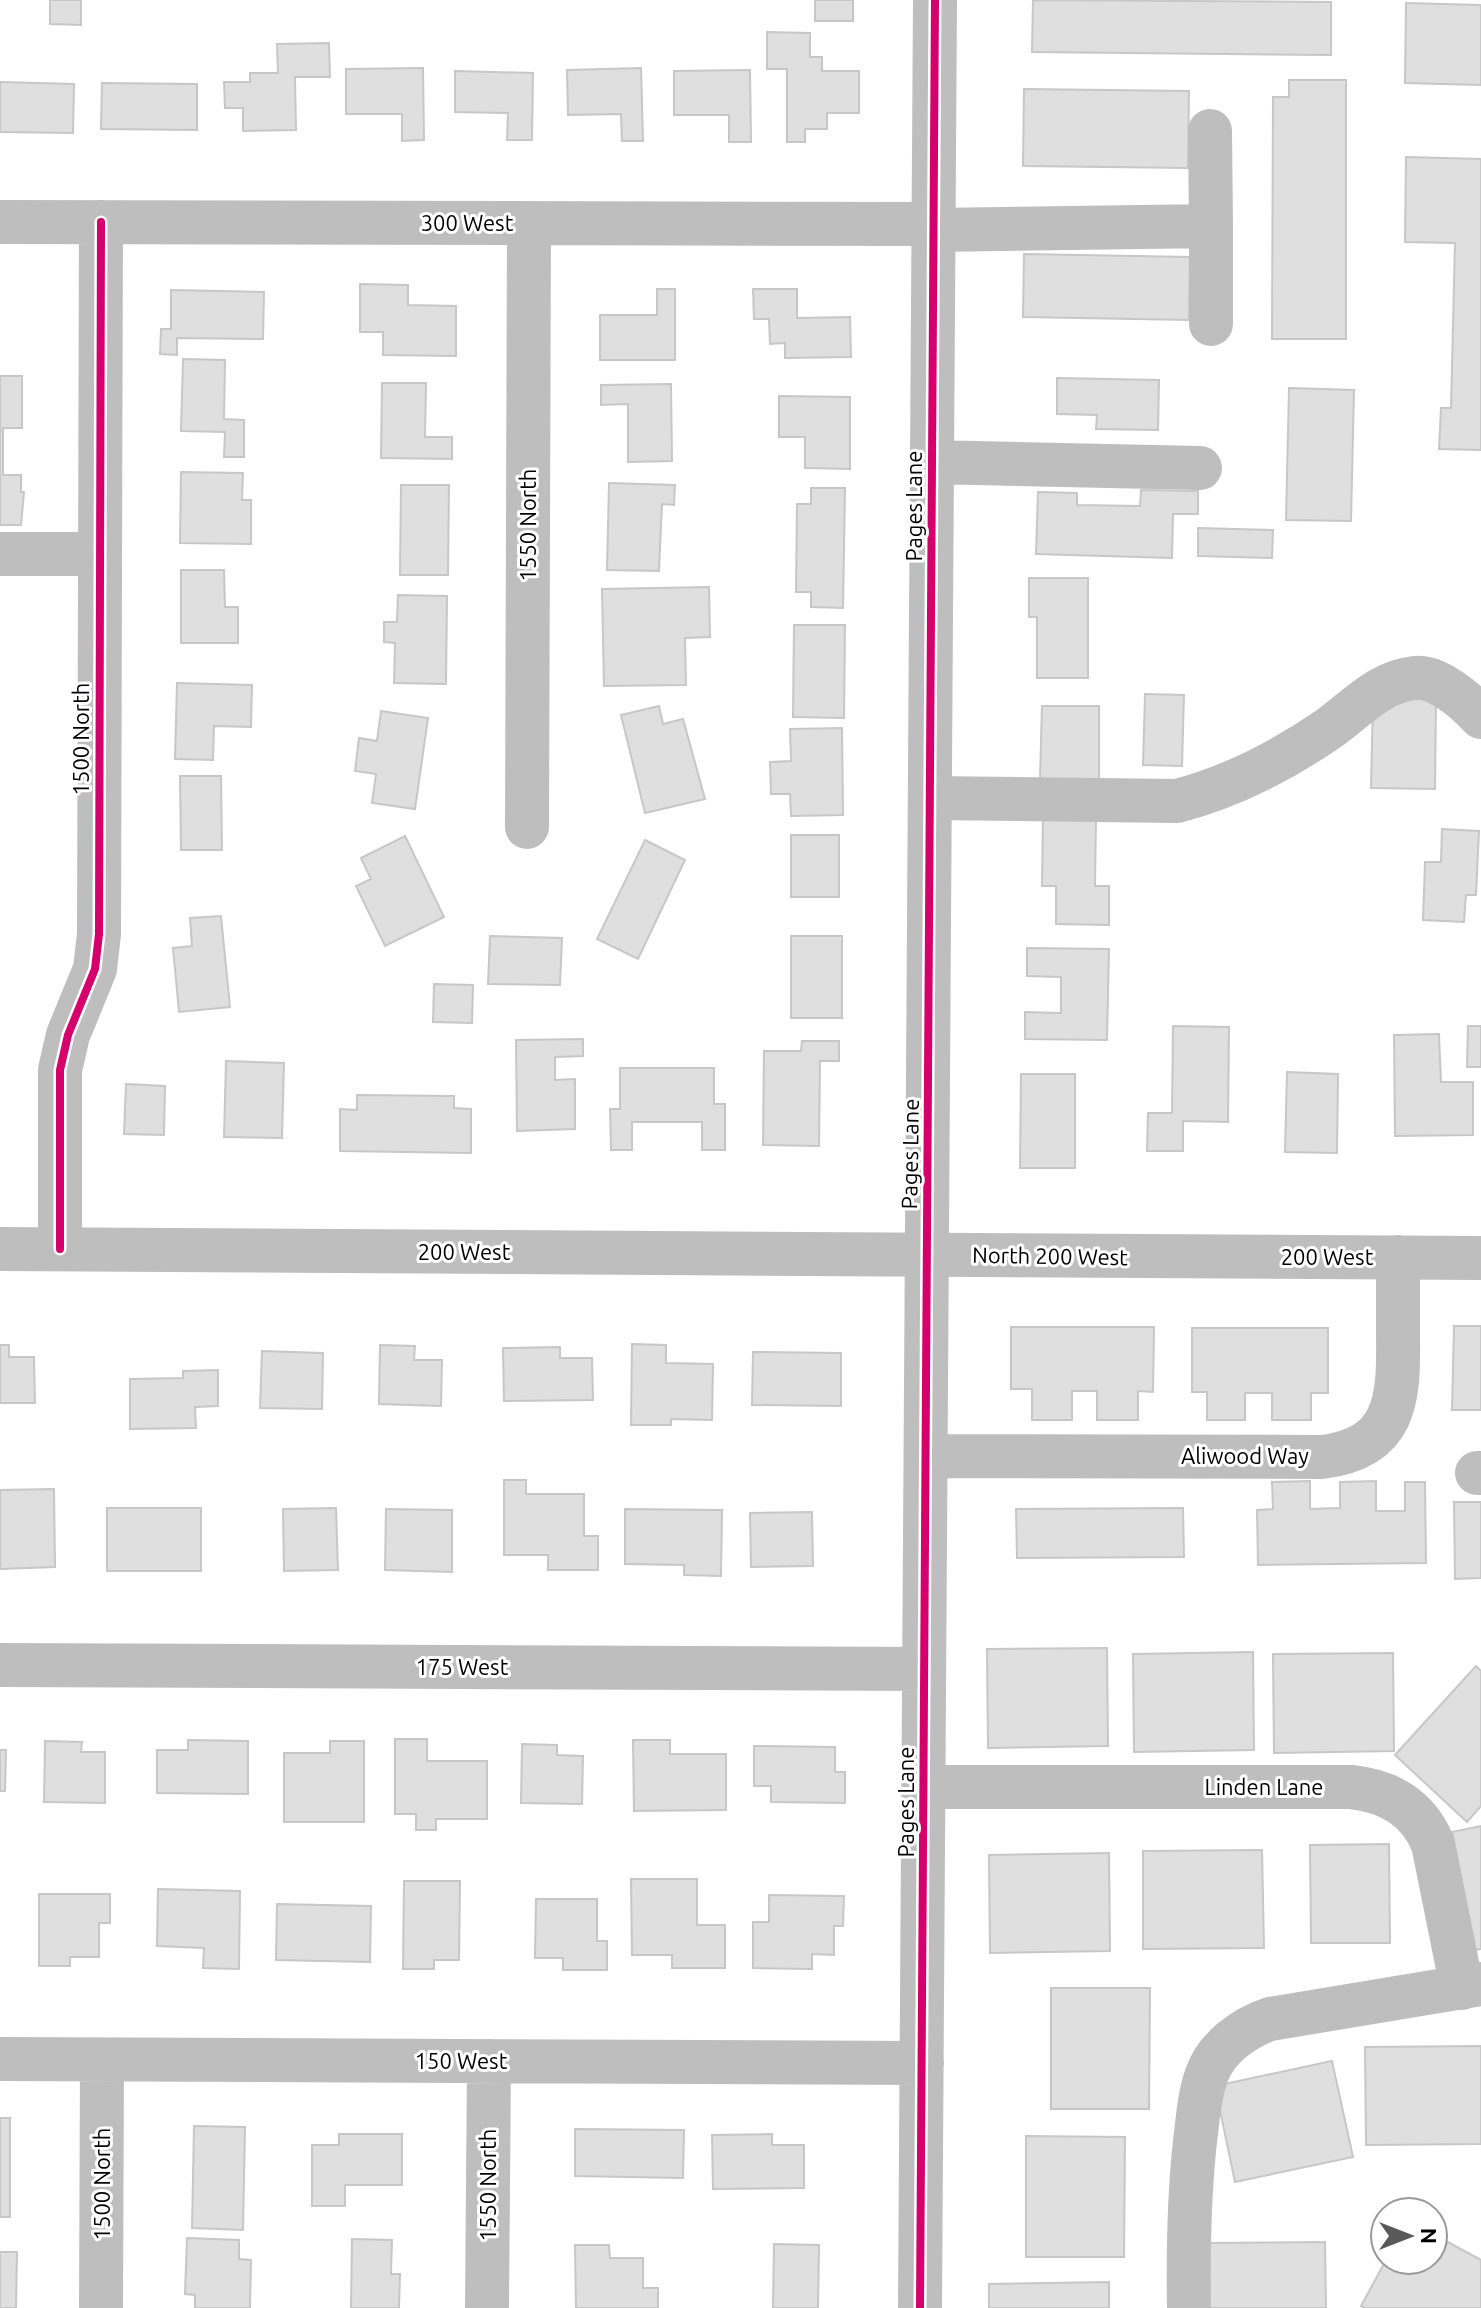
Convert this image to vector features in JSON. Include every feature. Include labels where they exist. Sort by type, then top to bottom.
[{"type":"street","name":"Pages Lane","points":[[920,2308],[935,0]]},
{"type":"street","points":[[1210,131],[1211,324]]},
{"type":"street","name":"300 West","points":[[0,222],[1211,226]]},
{"type":"street","name":"1500 North","points":[[60,1249],[60,1070],[68,1035],[95,969],[98,943],[101,222]]},
{"type":"street","name":"1550 North","points":[[527,827],[529,223]]},
{"type":"street","points":[[932,462],[1200,468]]},
{"type":"street","points":[[0,554],[100,554]]},
{"type":"street","points":[[930,798],[1177,801],[1254,772],[1333,726],[1372,693],[1412,678],[1425,678],[1444,688],[1481,717]]},
{"type":"street","name":"200 West","points":[[0,1249],[927,1254]]},
{"type":"street","name":"North 200 West","points":[[927,1254],[1173,1257]]},
{"type":"street","name":"200 West","points":[[1173,1257],[1481,1258]]},
{"type":"street","name":"Aliwood Way","points":[[926,1456],[1322,1457],[1351,1451],[1364,1444],[1385,1423],[1397,1396],[1398,1257]]},
{"type":"street","name":"175 West","points":[[0,1665],[924,1669]]},
{"type":"street","name":"Linden Lane","points":[[924,1787],[1351,1787],[1386,1794],[1426,1827],[1472,1986]]},
{"type":"street","points":[[1189,2308],[1189,2204],[1198,2117],[1207,2073],[1217,2056],[1250,2026],[1270,2019],[1472,1986]]},
{"type":"street","name":"150 West","points":[[0,2059],[922,2063]]},
{"type":"street","name":"1500 North","points":[[101,2308],[102,2060]]},
{"type":"street","name":"1550 North","points":[[487,2308],[489,2061]]},
{"type":"building","points":[[50,0],[81,0],[81,25],[50,24]]},
{"type":"building","points":[[815,0],[853,0],[853,21],[815,21]]},
{"type":"building","points":[[1033,0],[1331,2],[1331,55],[1032,52]]},
{"type":"building","points":[[1406,3],[1481,5],[1481,85],[1405,83]]},
{"type":"building","points":[[767,32],[810,33],[810,57],[822,57],[822,71],[859,71],[859,113],[827,113],[827,129],[805,129],[805,142],[787,142],[787,69],[767,69]]},
{"type":"building","points":[[329,43],[330,77],[295,77],[296,130],[243,131],[243,108],[225,108],[224,82],[250,82],[250,73],[278,73],[277,44]]},
{"type":"building","points":[[423,68],[424,140],[402,141],[402,114],[346,114],[346,69]]},
{"type":"building","points":[[641,68],[643,141],[622,141],[621,114],[568,115],[567,70]]},
{"type":"building","points":[[750,70],[751,142],[729,142],[729,115],[674,115],[674,71]]},
{"type":"building","points":[[455,71],[533,73],[532,140],[507,140],[508,113],[455,112]]},
{"type":"building","points":[[1289,80],[1346,80],[1346,339],[1272,339],[1273,97],[1289,97]]},
{"type":"building","points":[[0,82],[74,84],[73,133],[0,132]]},
{"type":"building","points":[[102,83],[197,84],[197,130],[101,129]]},
{"type":"building","points":[[1024,89],[1189,91],[1188,168],[1023,166]]},
{"type":"building","points":[[1406,157],[1481,159],[1481,450],[1439,449],[1441,408],[1451,408],[1455,243],[1405,242]]},
{"type":"building","points":[[1024,254],[1190,257],[1189,320],[1023,317]]},
{"type":"building","points":[[360,284],[408,285],[408,305],[456,306],[456,356],[383,355],[383,332],[360,332]]},
{"type":"building","points":[[657,289],[675,289],[675,360],[600,360],[600,315],[657,315]]},
{"type":"building","points":[[753,289],[797,289],[797,318],[850,317],[851,357],[785,358],[785,343],[770,344],[769,319],[754,319]]},
{"type":"building","points":[[171,290],[264,292],[263,339],[177,338],[177,355],[160,354],[161,329],[171,329]]},
{"type":"building","points":[[183,359],[225,360],[224,419],[244,420],[244,457],[224,457],[225,432],[181,431]]},
{"type":"building","points":[[0,376],[22,376],[22,428],[3,428],[3,475],[21,475],[21,492],[24,492],[21,525],[0,525]]},
{"type":"building","points":[[1057,378],[1159,380],[1158,430],[1096,429],[1097,415],[1057,414]]},
{"type":"building","points":[[382,383],[426,383],[425,437],[452,437],[452,459],[381,458]]},
{"type":"building","points":[[671,384],[672,461],[628,462],[628,404],[601,405],[601,385]]},
{"type":"building","points":[[1289,388],[1354,390],[1351,521],[1286,520]]},
{"type":"building","points":[[779,396],[850,397],[850,469],[805,468],[805,437],[779,437]]},
{"type":"building","points":[[181,472],[243,473],[242,500],[251,500],[251,544],[180,543]]},
{"type":"building","points":[[609,483],[675,485],[674,505],[662,504],[659,571],[607,570]]},
{"type":"building","points":[[401,485],[449,485],[448,575],[400,575]]},
{"type":"building","points":[[811,488],[845,488],[843,608],[811,607],[811,592],[796,592],[797,504],[811,504]]},
{"type":"building","points":[[1141,490],[1198,491],[1198,514],[1173,514],[1172,558],[1036,554],[1038,492],[1077,493],[1077,505],[1140,506]]},
{"type":"building","points":[[1198,528],[1273,530],[1272,558],[1198,556]]},
{"type":"building","points":[[181,570],[224,570],[225,607],[238,607],[238,643],[181,643]]},
{"type":"building","points":[[1029,578],[1088,578],[1088,678],[1037,678],[1037,617],[1029,617]]},
{"type":"building","points":[[709,587],[710,637],[685,638],[686,685],[604,686],[602,589]]},
{"type":"building","points":[[398,595],[447,596],[446,684],[394,683],[395,643],[384,642],[384,622],[397,622]]},
{"type":"building","points":[[794,625],[845,625],[844,718],[793,717]]},
{"type":"building","points":[[177,683],[252,685],[251,727],[214,726],[213,760],[175,759]]},
{"type":"building","points":[[1145,694],[1184,695],[1182,766],[1143,765]]},
{"type":"building","points":[[1373,699],[1436,699],[1435,789],[1371,788]]},
{"type":"building","points":[[659,706],[663,724],[683,719],[705,799],[645,813],[621,715]]},
{"type":"building","points":[[1042,706],[1099,706],[1099,781],[1040,780]]},
{"type":"building","points":[[381,711],[428,718],[415,809],[372,803],[376,774],[355,771],[359,738],[377,741]]},
{"type":"building","points":[[842,728],[843,815],[791,816],[790,794],[771,794],[770,762],[791,761],[790,729]]},
{"type":"building","points":[[180,776],[221,776],[222,850],[181,850]]},
{"type":"building","points":[[1043,817],[1096,817],[1095,886],[1109,886],[1109,925],[1056,924],[1056,886],[1042,886]]},
{"type":"building","points":[[1442,829],[1479,831],[1476,895],[1466,895],[1464,922],[1423,920],[1425,862],[1441,862]]},
{"type":"building","points":[[791,835],[839,835],[839,897],[791,897]]},
{"type":"building","points":[[405,836],[444,917],[385,946],[356,886],[371,879],[361,858]]},
{"type":"building","points":[[645,840],[685,860],[638,959],[597,939]]},
{"type":"building","points":[[221,916],[230,1007],[179,1012],[173,948],[192,946],[190,918]]},
{"type":"building","points":[[490,936],[562,938],[560,985],[488,984]]},
{"type":"building","points":[[791,936],[842,936],[842,1018],[791,1018]]},
{"type":"building","points":[[1027,948],[1109,949],[1107,1040],[1025,1039],[1025,1012],[1061,1013],[1061,977],[1027,976]]},
{"type":"building","points":[[434,984],[473,985],[472,1023],[433,1022]]},
{"type":"building","points":[[1173,1026],[1229,1027],[1228,1122],[1183,1121],[1183,1151],[1147,1151],[1148,1113],[1172,1113]]},
{"type":"building","points":[[1468,1026],[1481,1026],[1481,1067],[1467,1067]]},
{"type":"building","points":[[1439,1034],[1441,1082],[1473,1082],[1473,1135],[1395,1136],[1394,1035]]},
{"type":"building","points":[[583,1039],[583,1056],[555,1057],[555,1080],[575,1079],[575,1129],[517,1131],[516,1040]]},
{"type":"building","points":[[802,1041],[839,1041],[839,1061],[820,1061],[819,1146],[763,1145],[764,1051],[801,1051]]},
{"type":"building","points":[[226,1061],[284,1063],[282,1138],[224,1137]]},
{"type":"building","points":[[620,1068],[714,1068],[714,1104],[725,1104],[725,1150],[702,1150],[702,1122],[632,1122],[632,1150],[611,1150],[610,1109],[620,1109]]},
{"type":"building","points":[[1287,1072],[1338,1074],[1337,1153],[1285,1152]]},
{"type":"building","points":[[1021,1074],[1075,1074],[1075,1168],[1020,1168]]},
{"type":"building","points":[[126,1084],[165,1086],[164,1135],[124,1134]]},
{"type":"building","points":[[357,1095],[454,1096],[454,1108],[471,1109],[471,1153],[340,1151],[340,1109],[357,1110]]},
{"type":"building","points":[[1454,1326],[1481,1326],[1481,1410],[1452,1410]]},
{"type":"building","points":[[1011,1327],[1154,1327],[1153,1392],[1138,1391],[1138,1420],[1097,1420],[1097,1391],[1072,1391],[1072,1420],[1032,1420],[1032,1389],[1011,1389]]},
{"type":"building","points":[[1192,1328],[1328,1328],[1328,1393],[1311,1393],[1311,1420],[1272,1420],[1272,1393],[1245,1393],[1245,1420],[1207,1420],[1207,1392],[1192,1392]]},
{"type":"building","points":[[632,1344],[666,1345],[666,1363],[713,1364],[712,1420],[671,1419],[671,1425],[631,1425]]},
{"type":"building","points":[[0,1345],[9,1345],[9,1357],[34,1357],[35,1403],[0,1403]]},
{"type":"building","points":[[380,1345],[415,1346],[414,1360],[442,1360],[441,1406],[379,1404]]},
{"type":"building","points":[[560,1347],[560,1358],[592,1358],[593,1400],[504,1401],[503,1348]]},
{"type":"building","points":[[262,1351],[323,1353],[322,1409],[260,1408]]},
{"type":"building","points":[[753,1352],[841,1353],[841,1406],[752,1405]]},
{"type":"building","points":[[218,1370],[218,1406],[195,1407],[196,1428],[130,1429],[130,1379],[183,1378],[183,1371]]},
{"type":"building","points":[[504,1480],[526,1480],[526,1494],[584,1494],[584,1536],[598,1536],[598,1570],[548,1570],[548,1555],[504,1555]]},
{"type":"building","points":[[1310,1481],[1310,1509],[1340,1508],[1340,1482],[1376,1481],[1376,1511],[1405,1511],[1405,1482],[1425,1482],[1426,1563],[1258,1565],[1257,1510],[1273,1509],[1272,1482]]},
{"type":"building","points":[[54,1489],[55,1567],[0,1569],[0,1490]]},
{"type":"building","points":[[1454,1502],[1481,1502],[1481,1578],[1455,1579]]},
{"type":"building","points":[[107,1508],[201,1508],[201,1571],[107,1571]]},
{"type":"building","points":[[336,1508],[338,1570],[284,1571],[283,1509]]},
{"type":"building","points":[[1183,1508],[1184,1557],[1017,1558],[1016,1509]]},
{"type":"building","points":[[386,1509],[452,1510],[452,1572],[385,1570]]},
{"type":"building","points":[[625,1509],[722,1510],[721,1576],[684,1575],[684,1565],[625,1564]]},
{"type":"building","points":[[812,1512],[813,1566],[751,1567],[750,1513]]},
{"type":"building","points":[[1107,1648],[1108,1746],[988,1748],[987,1649]]},
{"type":"building","points":[[1253,1652],[1254,1750],[1134,1752],[1133,1654]]},
{"type":"building","points":[[1393,1653],[1394,1751],[1274,1753],[1273,1654]]},
{"type":"building","points":[[1476,1666],[1481,1671],[1481,1806],[1467,1822],[1395,1755]]},
{"type":"building","points":[[395,1739],[427,1739],[427,1761],[487,1761],[487,1819],[436,1819],[436,1830],[416,1830],[416,1814],[395,1814]]},
{"type":"building","points":[[188,1740],[248,1741],[248,1794],[157,1793],[157,1750],[188,1750]]},
{"type":"building","points":[[633,1740],[670,1740],[670,1754],[726,1754],[726,1810],[634,1811]]},
{"type":"building","points":[[45,1741],[82,1742],[81,1752],[105,1752],[105,1803],[44,1802]]},
{"type":"building","points":[[330,1741],[364,1741],[364,1822],[284,1822],[284,1753],[330,1753]]},
{"type":"building","points":[[522,1744],[557,1745],[557,1755],[583,1756],[582,1804],[521,1803]]},
{"type":"building","points":[[754,1746],[835,1747],[835,1772],[845,1772],[845,1803],[771,1802],[771,1786],[754,1786]]},
{"type":"building","points":[[0,1750],[6,1750],[5,1791],[0,1791]]},
{"type":"building","points":[[1481,1826],[1481,1949],[1475,1950],[1452,1832]]},
{"type":"building","points":[[1389,1844],[1390,1943],[1311,1943],[1310,1845]]},
{"type":"building","points":[[1262,1850],[1264,1948],[1143,1949],[1143,1851]]},
{"type":"building","points":[[1109,1853],[1110,1951],[990,1953],[989,1855]]},
{"type":"building","points":[[631,1879],[697,1879],[697,1925],[725,1925],[725,1968],[672,1968],[672,1955],[632,1955]]},
{"type":"building","points":[[404,1881],[460,1881],[459,1960],[434,1960],[434,1969],[403,1969]]},
{"type":"building","points":[[158,1889],[240,1891],[239,1969],[203,1968],[204,1948],[157,1946]]},
{"type":"building","points":[[39,1894],[110,1894],[110,1923],[99,1923],[99,1957],[70,1957],[70,1966],[39,1966]]},
{"type":"building","points":[[769,1895],[844,1896],[843,1926],[834,1926],[834,1955],[812,1954],[812,1969],[753,1968],[753,1922],[769,1922]]},
{"type":"building","points":[[536,1899],[597,1899],[597,1941],[607,1941],[607,1970],[563,1970],[563,1958],[535,1958]]},
{"type":"building","points":[[277,1904],[371,1906],[370,1962],[276,1960]]},
{"type":"building","points":[[1051,1988],[1150,1988],[1149,2109],[1051,2109]]},
{"type":"building","points":[[1481,2046],[1481,2144],[1366,2145],[1365,2047]]},
{"type":"building","points":[[1332,2061],[1353,2157],[1235,2182],[1215,2086]]},
{"type":"building","points":[[0,2118],[10,2118],[10,2217],[0,2217]]},
{"type":"building","points":[[194,2126],[245,2127],[243,2230],[192,2228]]},
{"type":"building","points":[[575,2129],[684,2130],[683,2178],[575,2176]]},
{"type":"building","points":[[339,2134],[402,2134],[402,2185],[345,2185],[345,2206],[312,2206],[312,2145],[339,2145]]},
{"type":"building","points":[[772,2134],[772,2145],[804,2145],[804,2188],[713,2189],[712,2135]]},
{"type":"building","points":[[1026,2136],[1125,2137],[1124,2257],[1026,2257]]},
{"type":"building","points":[[187,2238],[239,2240],[239,2259],[251,2260],[250,2308],[195,2308],[195,2295],[185,2294]]},
{"type":"building","points":[[352,2239],[392,2240],[391,2274],[400,2274],[399,2308],[351,2308]]},
{"type":"building","points":[[1325,2242],[1326,2308],[1206,2308],[1205,2243]]},
{"type":"building","points":[[1449,2243],[1481,2260],[1481,2308],[1361,2306],[1377,2276],[1449,2276]]},
{"type":"building","points":[[774,2244],[819,2245],[818,2308],[773,2308]]},
{"type":"building","points":[[575,2245],[609,2245],[610,2258],[643,2258],[643,2288],[658,2288],[658,2308],[576,2308]]},
{"type":"building","points":[[0,2252],[17,2252],[16,2308],[0,2308]]},
{"type":"building","points":[[1109,2282],[1109,2308],[989,2308],[989,2284]]},
{"type":"cycle path","points":[[920,2308],[935,0]]},
{"type":"cycle path","points":[[60,1249],[60,1070],[68,1035],[95,969],[99,934],[101,222]]}]
